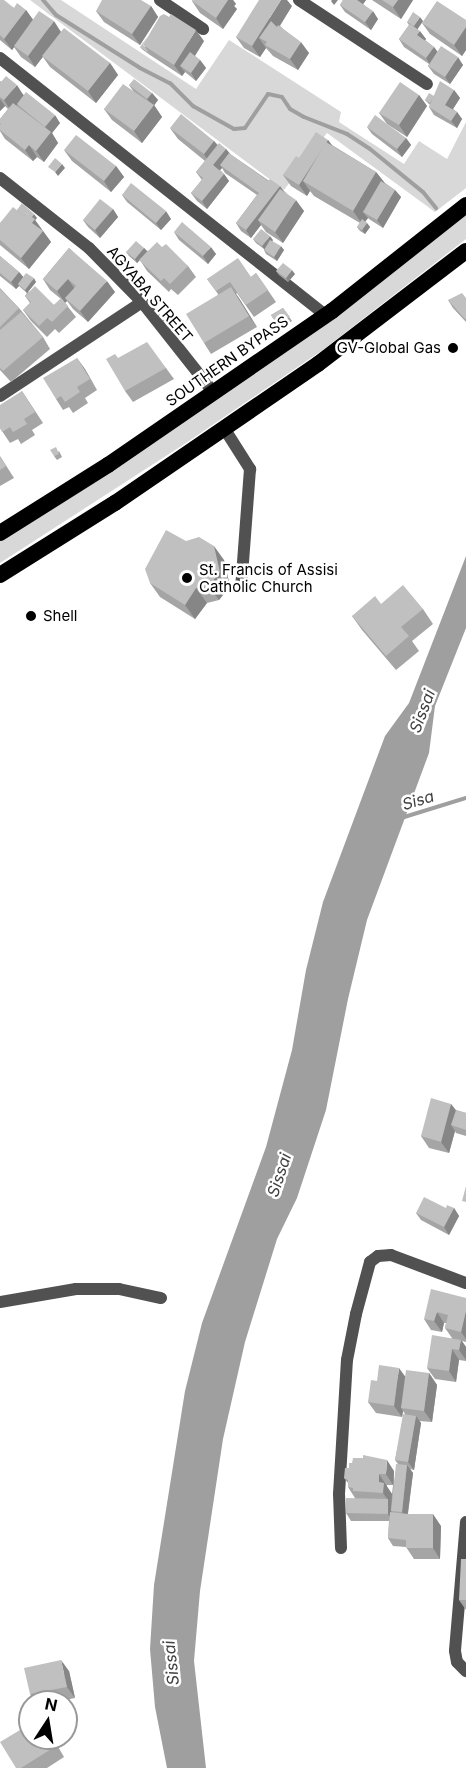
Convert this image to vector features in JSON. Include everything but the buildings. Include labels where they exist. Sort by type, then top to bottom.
[{"type":"highway","name":"SOUTHERN BYPASS","points":[[0,533],[108,465],[325,315],[466,205]]},
{"type":"highway","points":[[0,576],[115,503],[318,364],[466,251]]},
{"type":"street","points":[[160,0],[203,29]]},
{"type":"street","points":[[299,0],[426,84]]},
{"type":"street","points":[[0,58],[325,315]]},
{"type":"street","name":"AGYABA STREET","points":[[0,178],[89,248],[142,302],[213,392]]},
{"type":"street","points":[[0,396],[142,302]]},
{"type":"street","points":[[224,428],[249,469],[241,588]]},
{"type":"street","points":[[341,1548],[339,1494],[347,1360],[370,1262],[378,1256],[391,1255],[466,1282]]},
{"type":"street","points":[[0,1302],[76,1289],[119,1289],[161,1298]]},
{"type":"street","points":[[466,1522],[455,1651],[457,1662],[466,1671]]},
{"type":"shaded area","points":[[30,0],[61,0],[196,89],[229,40],[341,112],[339,122],[404,164],[419,141],[447,159],[466,122],[466,188],[435,212],[327,133],[284,190]]},
{"type":"shaded area","points":[[466,208],[466,239],[324,349],[186,443],[0,563],[0,539]]},
{"type":"water","name":"Sissai","points":[[466,556],[466,628],[435,706],[429,753],[367,920],[348,999],[326,1110],[297,1198],[277,1239],[245,1342],[223,1439],[200,1591],[194,1661],[206,1768],[167,1768],[155,1707],[150,1649],[154,1585],[185,1391],[202,1323],[266,1147],[292,1050],[306,970],[323,902],[385,736],[409,703]]},
{"type":"waterway","points":[[43,0],[56,15],[140,68],[170,83],[193,106],[234,129],[245,128],[268,94],[282,97],[290,109],[347,134],[370,149],[423,192],[436,208]]},
{"type":"waterway","name":"Sisa","points":[[401,818],[466,798]]},
{"type":"place","name":"GV-Global Gas","points":[[453,348]]},
{"type":"place","name":"St. Francis of Assisi Catholic Church","points":[[187,578]]},
{"type":"place","name":"Shell","points":[[31,616]]}]
